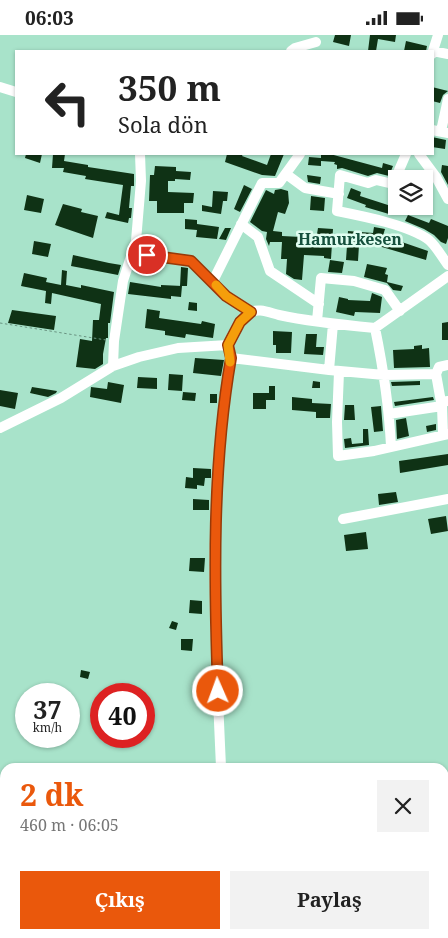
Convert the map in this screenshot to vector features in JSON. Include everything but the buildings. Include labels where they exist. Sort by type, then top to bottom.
[{"type":"street","points":[[434,50],[438,35]]},
{"type":"street","points":[[292,50],[316,43]]},
{"type":"street","points":[[434,53],[448,54]]},
{"type":"street","points":[[0,87],[15,92]]},
{"type":"street","points":[[441,131],[448,99]]},
{"type":"street","points":[[113,366],[114,341],[123,281],[136,241],[141,181],[140,155]]},
{"type":"street","points":[[212,281],[262,183],[279,183],[299,155]]},
{"type":"street","points":[[406,155],[393,184],[376,180],[368,183],[340,175],[337,211],[403,228],[420,236],[429,241],[448,265]]},
{"type":"street","points":[[420,155],[436,177],[448,199]]},
{"type":"street","points":[[286,174],[305,188],[339,194]]},
{"type":"street","points":[[241,224],[258,237],[270,271],[319,304]]},
{"type":"street","points":[[134,246],[147,255],[191,261],[226,296],[251,312]]},
{"type":"street","points":[[221,763],[215,607],[216,531],[220,443],[231,358],[228,345],[240,322],[251,312],[262,311],[333,324],[375,328],[448,276]]},
{"type":"street","points":[[317,321],[321,277],[354,281],[385,290],[400,311]]},
{"type":"street","points":[[333,324],[338,456],[374,451],[446,435],[444,403],[436,374],[439,367],[448,365]]},
{"type":"street","points":[[375,328],[384,375],[391,446]]},
{"type":"street","points":[[0,428],[61,398],[113,366],[139,357],[178,348],[228,345]]},
{"type":"street","points":[[231,358],[334,371],[384,375],[436,374]]},
{"type":"street","points":[[389,415],[444,403]]},
{"type":"street","points":[[343,519],[448,499]]},
{"type":"path","points":[[0,323],[114,341]]},
{"type":"slow traffic","points":[[216,285],[226,296],[251,312],[240,322],[228,345],[230,362]]},
{"type":"district","name":"Hamurkesen","points":[[350,239]]},
{"type":"route","points":[[147,255],[191,261],[226,296],[251,312],[240,322],[228,345],[231,358],[220,443],[216,522],[215,607],[218,691]]}]
